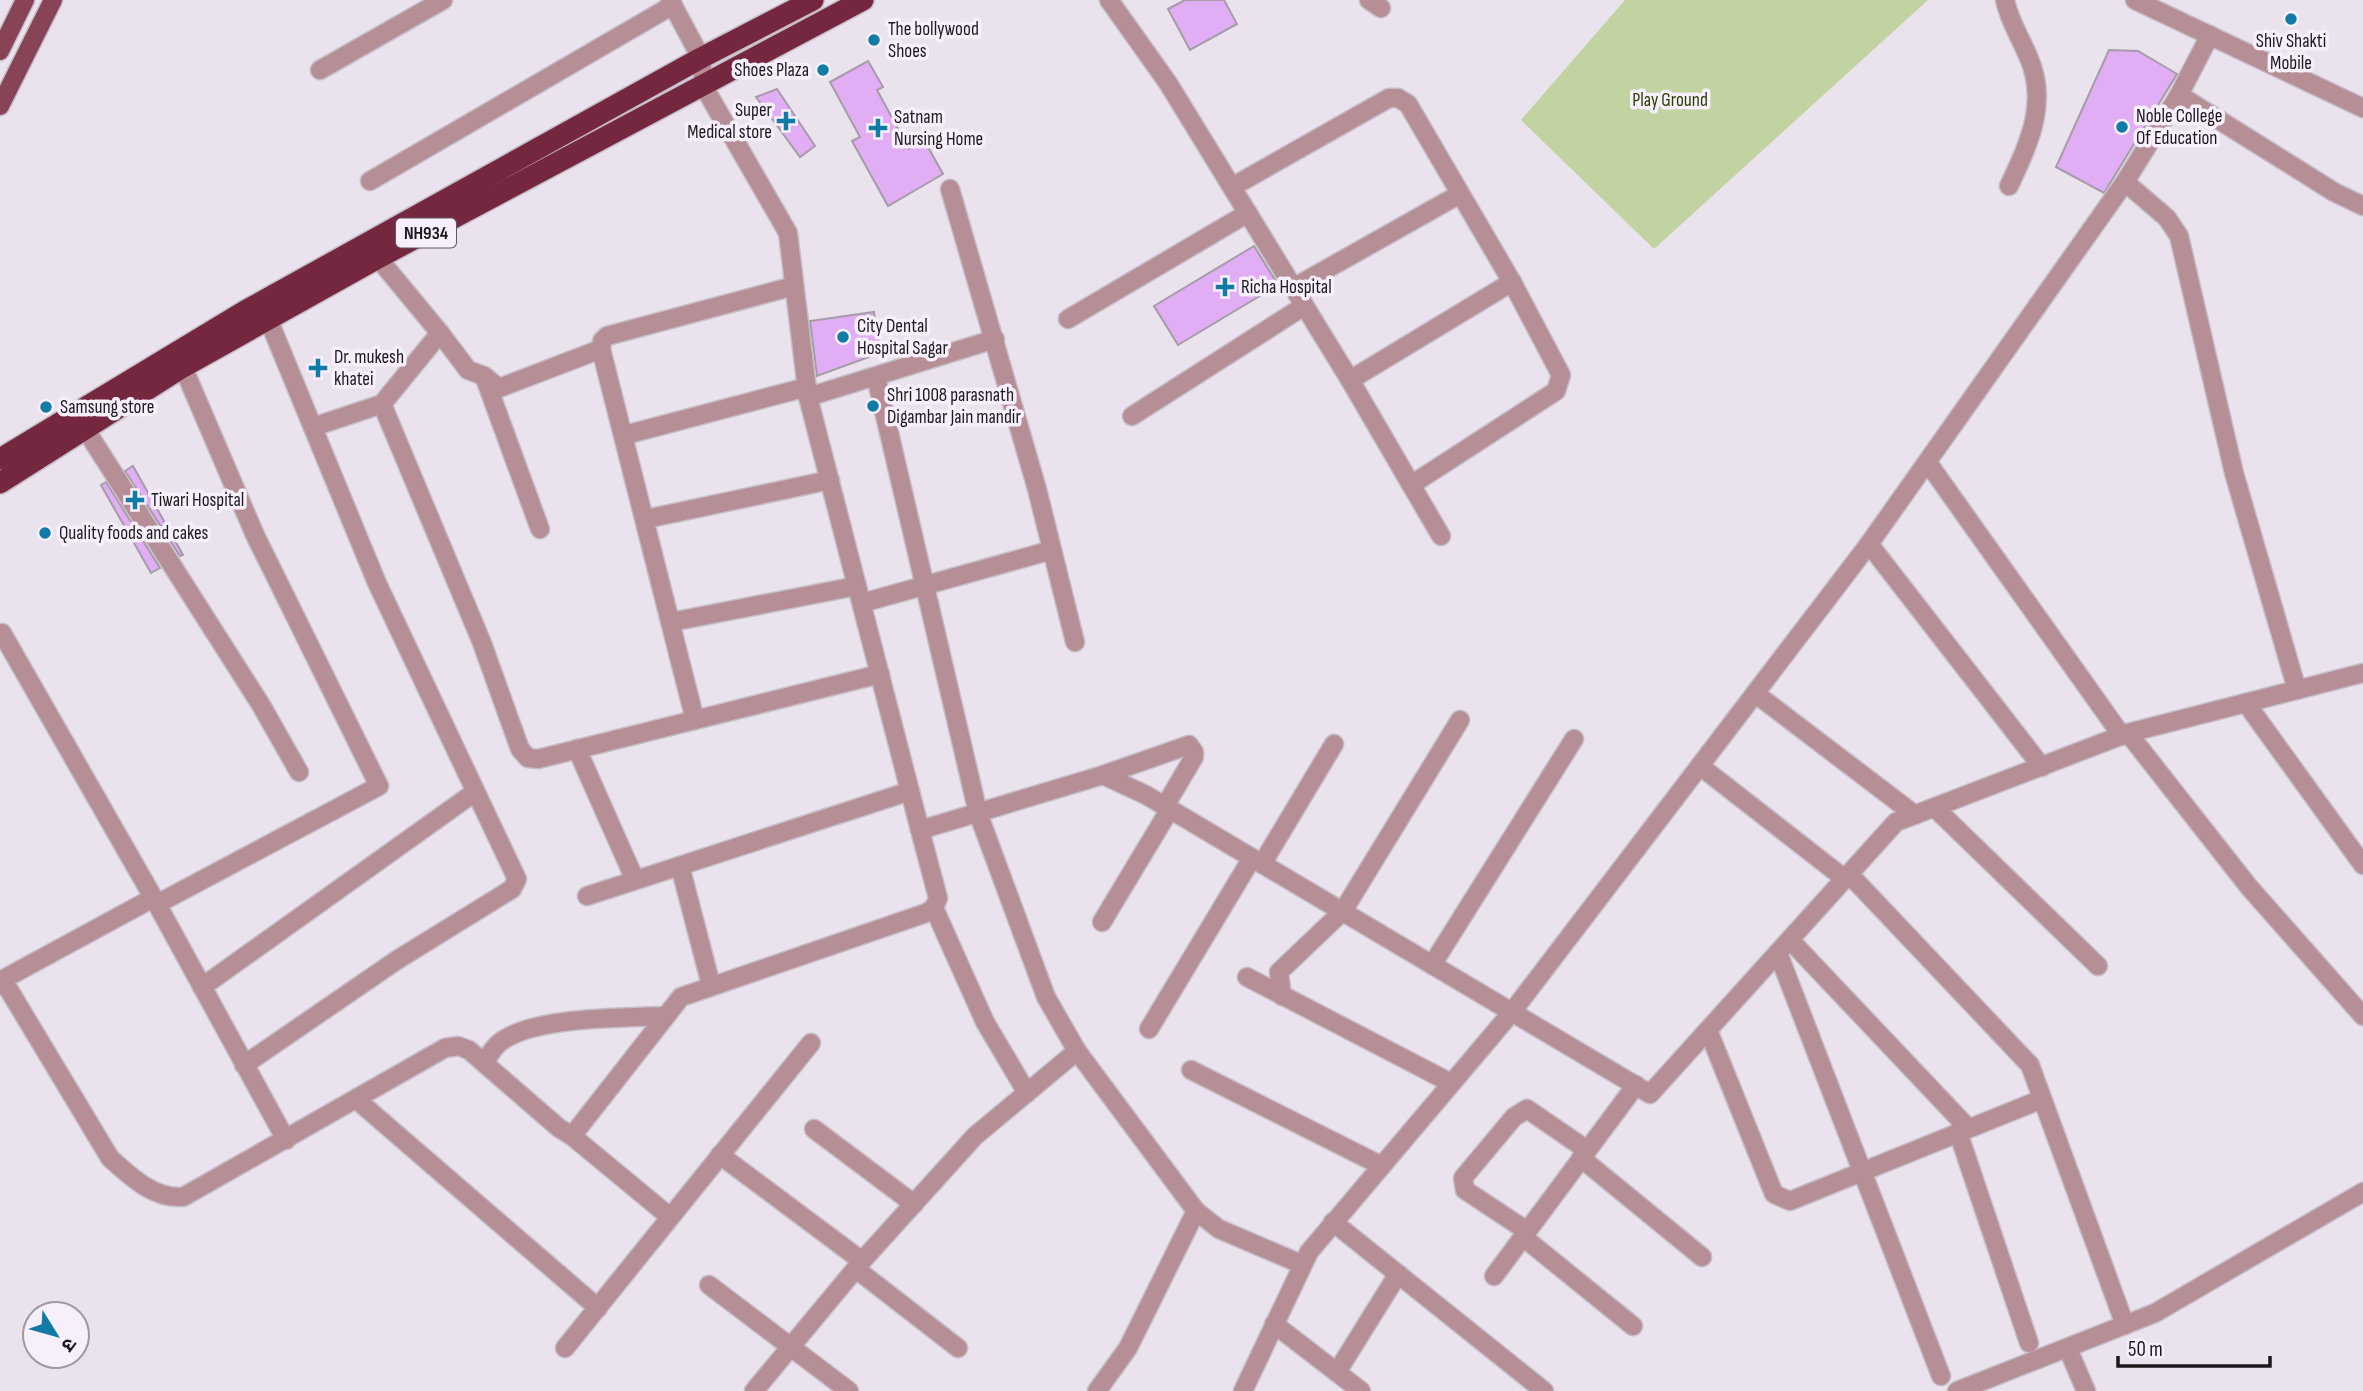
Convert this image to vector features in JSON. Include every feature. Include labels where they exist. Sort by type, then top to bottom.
[{"type":"highway","name":"NH934","points":[[0,459],[245,311],[701,58],[813,0]]},
{"type":"highway","name":"NH934","points":[[0,483],[84,427],[183,367],[378,258],[863,0]]},
{"type":"main road","points":[[0,51],[25,0]]},
{"type":"main road","points":[[0,106],[53,0]]},
{"type":"street","points":[[320,71],[443,0]]},
{"type":"street","points":[[1109,0],[1168,83],[1350,380],[1441,536]]},
{"type":"street","points":[[2005,0],[2034,71],[2037,89],[2037,110],[2032,137],[2009,186]]},
{"type":"street","points":[[2146,2],[2363,108]]},
{"type":"street","points":[[370,181],[672,3],[701,58],[704,86],[788,233],[807,392],[938,898],[934,908],[926,913],[681,997],[581,1128],[572,1136]]},
{"type":"street","points":[[1243,1391],[1301,1264],[1380,1165],[1511,1012],[1869,544],[2125,182],[2179,95],[2210,35]]},
{"type":"street","points":[[2179,95],[2334,192],[2363,206]]},
{"type":"street","points":[[1232,187],[1389,98],[1398,98],[1408,104],[1512,282],[1561,375],[1556,391],[1411,485]]},
{"type":"street","points":[[2125,182],[2167,218],[2179,236],[2234,473],[2297,690]]},
{"type":"street","points":[[950,189],[995,339],[1075,642]]},
{"type":"street","points":[[1293,288],[1461,194]]},
{"type":"street","points":[[1068,319],[1248,213]]},
{"type":"street","points":[[378,258],[468,370],[484,376],[499,388],[601,349]]},
{"type":"street","points":[[1350,380],[1512,282]]},
{"type":"street","points":[[695,720],[625,435],[601,349],[602,341],[607,336],[794,286]]},
{"type":"street","points":[[1132,416],[1304,306]]},
{"type":"street","points":[[244,1065],[397,960],[512,889],[517,878],[377,583],[269,321]]},
{"type":"street","points":[[313,427],[382,404],[440,333]]},
{"type":"street","points":[[625,435],[876,377],[995,339]]},
{"type":"street","points":[[183,367],[255,535],[379,786],[0,981],[9,990],[110,1158],[132,1178],[170,1198],[183,1197],[447,1048],[458,1046],[469,1050],[559,1128],[670,1217]]},
{"type":"street","points":[[484,376],[540,529]]},
{"type":"street","points":[[876,377],[978,813],[1046,997],[1077,1051],[1196,1211],[1219,1229],[1301,1264]]},
{"type":"street","points":[[382,404],[482,643],[520,749],[528,758],[538,759],[880,674]]},
{"type":"street","points":[[84,427],[254,693],[299,772]]},
{"type":"street","points":[[1928,463],[2125,735],[2249,887],[2363,1016]]},
{"type":"street","points":[[646,519],[830,480]]},
{"type":"street","points":[[1869,544],[2042,767]]},
{"type":"street","points":[[671,622],[925,585],[1052,550]]},
{"type":"street","points":[[2,634],[155,901],[286,1140]]},
{"type":"street","points":[[1103,775],[1168,808],[1650,1094],[1896,822],[2125,735],[2363,673]]},
{"type":"street","points":[[1756,694],[1915,815]]},
{"type":"street","points":[[2246,703],[2343,841],[2363,865]]},
{"type":"street","points":[[1282,996],[1279,972],[1343,911],[1460,720]]},
{"type":"street","points":[[1432,965],[1574,739]]},
{"type":"street","points":[[1149,1029],[1334,744]]},
{"type":"street","points":[[920,830],[1103,775],[1189,745],[1194,757],[1168,808],[1102,922]]},
{"type":"street","points":[[577,749],[635,880]]},
{"type":"street","points":[[1700,766],[1847,877],[2020,1054],[2035,1076],[2125,1325]]},
{"type":"street","points":[[587,896],[910,791]]},
{"type":"street","points":[[202,987],[475,792]]},
{"type":"street","points":[[1934,808],[2098,966]]},
{"type":"street","points":[[680,866],[711,985]]},
{"type":"street","points":[[934,908],[985,1022],[1027,1093]]},
{"type":"street","points":[[1784,946],[1963,1130],[2029,1343]]},
{"type":"street","points":[[1784,946],[1863,1170],[1941,1376]]},
{"type":"street","points":[[1247,977],[1451,1083]]},
{"type":"street","points":[[484,1063],[498,1044],[516,1034],[572,1020],[664,1016]]},
{"type":"street","points":[[1708,1030],[1774,1194],[1790,1200],[2042,1098]]},
{"type":"street","points":[[565,1348],[811,1043]]},
{"type":"street","points":[[754,1391],[859,1265],[975,1136],[1077,1051]]},
{"type":"street","points":[[1191,1070],[1380,1165]]},
{"type":"street","points":[[1494,1276],[1636,1085]]},
{"type":"street","points":[[358,1100],[598,1307]]},
{"type":"street","points":[[1633,1325],[1525,1234],[1465,1190],[1463,1178],[1514,1118],[1527,1109],[1584,1154],[1702,1257]]},
{"type":"street","points":[[814,1129],[914,1204]]},
{"type":"street","points":[[720,1155],[859,1265],[958,1348]]},
{"type":"street","points":[[1969,1389],[2155,1313],[2363,1192]]},
{"type":"street","points":[[1097,1391],[1128,1348],[1196,1211]]},
{"type":"street","points":[[1333,1222],[1544,1391]]},
{"type":"street","points":[[1337,1372],[1398,1274]]},
{"type":"street","points":[[709,1285],[849,1391]]},
{"type":"street","points":[[1274,1324],[1362,1391]]},
{"type":"street","points":[[2068,1349],[2086,1391]]},
{"type":"green space","name":"Play Ground","points":[[1625,0],[1928,0],[1654,249],[1521,120]]},
{"type":"building","points":[[1185,0],[1224,0],[1237,24],[1190,50],[1168,9]]},
{"type":"building","name":"Noble College Of Education","points":[[2109,50],[2138,51],[2177,74],[2104,193],[2056,167]]},
{"type":"building","points":[[868,61],[883,87],[877,90],[909,149],[924,140],[943,174],[888,206],[852,141],[860,137],[830,82]]},
{"type":"building","name":"Super Medical store","points":[[777,89],[815,146],[800,157],[756,97]]},
{"type":"building","points":[[1254,246],[1278,285],[1178,345],[1154,306]]},
{"type":"building","name":"City Dental Hospital Sagar","points":[[874,312],[880,353],[817,376],[810,321]]},
{"type":"building","points":[[133,466],[183,555],[180,556],[125,471]]},
{"type":"building","points":[[106,482],[160,568],[151,573],[101,485]]},
{"type":"place","name":"Shiv Shakti Mobile","points":[[2291,19]]},
{"type":"place","name":"The bollywood Shoes","points":[[874,40]]},
{"type":"place","name":"Shoes Plaza","points":[[823,70]]},
{"type":"place","name":"Super Medical store","points":[[786,121]]},
{"type":"place","name":"Noble College Of Education","points":[[2122,127]]},
{"type":"place","name":"Satnam Nursing Home","points":[[878,128]]},
{"type":"place","name":"Richa Hospital","points":[[1225,287]]},
{"type":"place","name":"City Dental Hospital Sagar","points":[[843,337]]},
{"type":"place","name":"Dr. mukesh khatei","points":[[318,368]]},
{"type":"place","name":"Shri 1008 parasnath Digambar Jain mandir","points":[[873,406]]},
{"type":"place","name":"Samsung store","points":[[46,407]]},
{"type":"place","name":"Tiwari Hospital","points":[[135,500]]},
{"type":"place","name":"Quality foods and cakes","points":[[45,533]]}]
